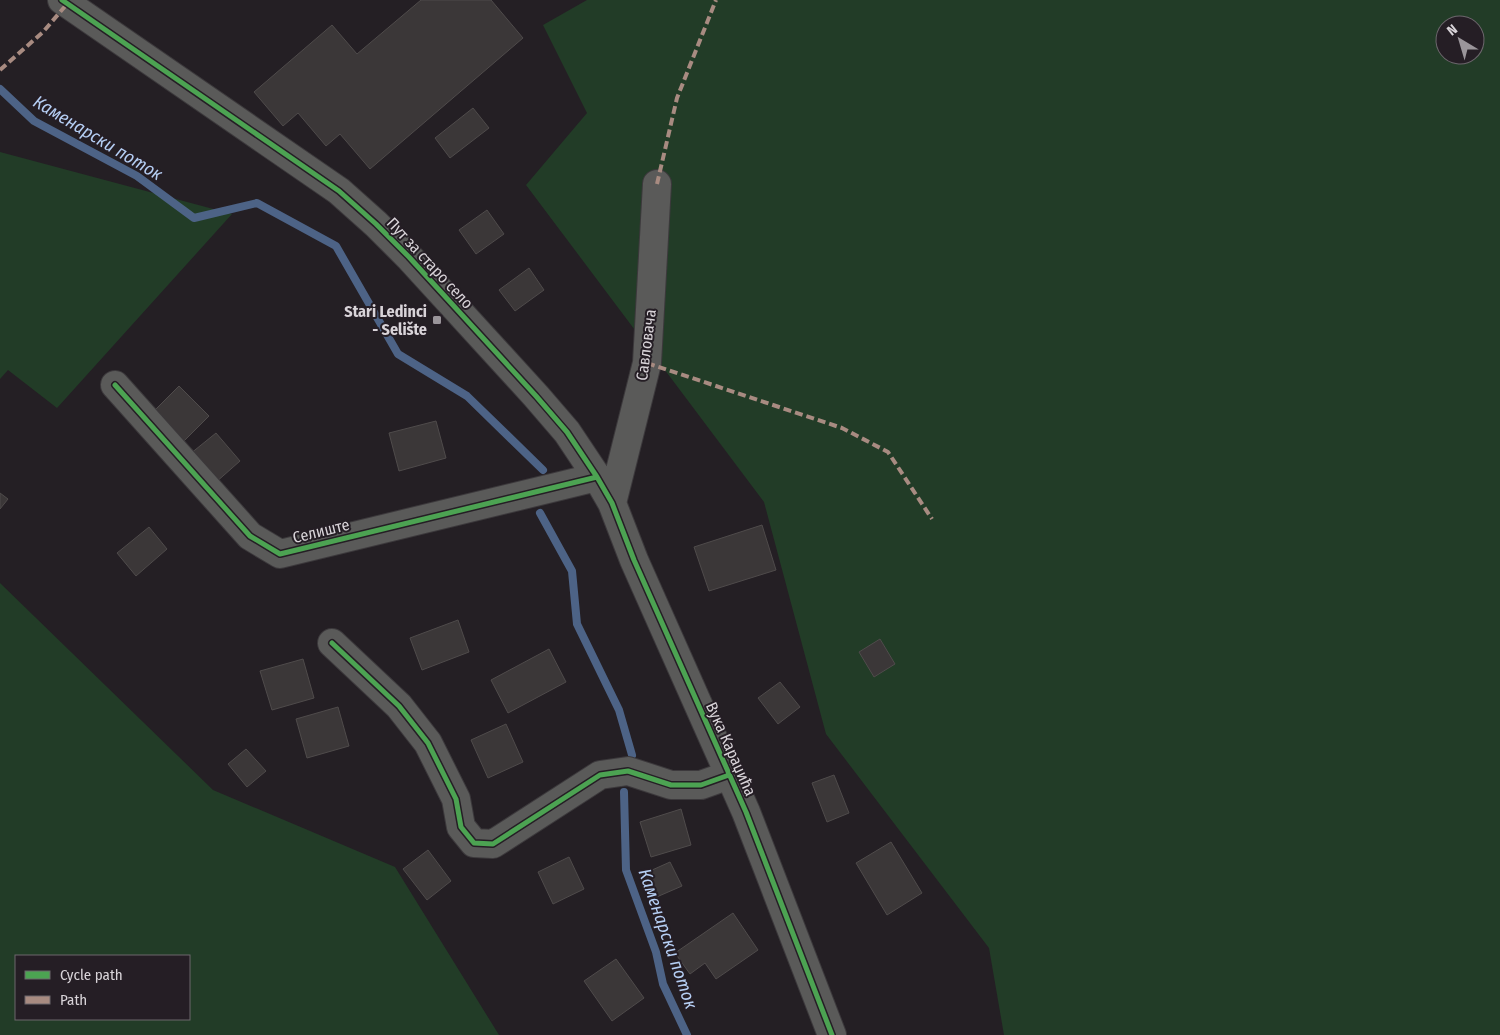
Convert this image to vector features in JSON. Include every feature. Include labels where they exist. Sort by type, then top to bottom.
[{"type":"street","name":"Пут за старо село","points":[[62,0],[347,198],[409,257],[529,388],[567,432],[598,477]]},
{"type":"street","name":"Савловача","points":[[612,503],[647,363],[657,184]]},
{"type":"street","name":"Селиште","points":[[115,386],[250,536],[280,554],[598,477]]},
{"type":"street","name":"Вука Караџића","points":[[598,477],[612,503],[638,569],[746,812],[832,1035]]},
{"type":"street","points":[[332,643],[399,706],[428,743],[456,799],[461,828],[474,843],[494,844],[600,775],[628,771],[671,785],[701,785],[729,775]]},
{"type":"green space","points":[[587,0],[1500,0],[1500,1035],[1004,1035],[989,948],[826,734],[764,502],[526,185],[587,113],[543,25]]},
{"type":"green space","points":[[0,152],[232,214],[57,408],[8,370],[0,379]]},
{"type":"green space","points":[[0,583],[213,790],[395,867],[499,1035],[0,1035]]},
{"type":"building","points":[[421,0],[491,0],[523,38],[370,169],[340,134],[326,146],[298,113],[283,126],[254,92],[332,25],[357,54]]},
{"type":"building","points":[[473,108],[489,128],[450,158],[435,138]]},
{"type":"building","points":[[487,210],[504,234],[476,254],[459,230]]},
{"type":"building","points":[[529,268],[544,290],[515,311],[499,290]]},
{"type":"building","points":[[179,386],[209,416],[182,443],[152,413]]},
{"type":"building","points":[[436,421],[446,458],[399,471],[389,433]]},
{"type":"building","points":[[216,433],[240,461],[215,483],[190,454]]},
{"type":"building","points":[[0,493],[8,499],[0,509]]},
{"type":"building","points":[[762,525],[776,570],[709,591],[694,547]]},
{"type":"building","points":[[149,527],[167,549],[136,576],[117,553]]},
{"type":"building","points":[[458,620],[469,652],[422,670],[410,638]]},
{"type":"building","points":[[880,639],[895,664],[874,677],[859,652]]},
{"type":"building","points":[[549,649],[566,682],[508,713],[491,680]]},
{"type":"building","points":[[303,659],[314,698],[272,710],[260,671]]},
{"type":"building","points":[[780,682],[800,707],[778,724],[758,698]]},
{"type":"building","points":[[338,707],[349,746],[307,758],[296,719]]},
{"type":"building","points":[[506,724],[523,762],[488,778],[471,740]]},
{"type":"building","points":[[246,749],[266,771],[247,787],[228,764]]},
{"type":"building","points":[[834,775],[849,813],[827,822],[812,783]]},
{"type":"building","points":[[681,809],[691,845],[651,857],[640,822]]},
{"type":"building","points":[[891,842],[922,893],[887,915],[856,863]]},
{"type":"building","points":[[428,850],[451,881],[427,900],[403,869]]},
{"type":"building","points":[[569,857],[584,889],[553,904],[538,872]]},
{"type":"building","points":[[670,862],[682,886],[652,899],[641,875]]},
{"type":"building","points":[[733,913],[758,950],[716,979],[705,963],[690,974],[675,953]]},
{"type":"building","points":[[616,959],[644,998],[612,1021],[584,981]]},
{"type":"waterway","name":"Каменарски поток","points":[[0,89],[34,121],[137,176],[194,218],[257,203],[336,246],[398,354],[467,396],[543,470]]},
{"type":"waterway","name":"Каменарски поток","points":[[540,513],[572,571],[577,624],[619,710],[632,755]]},
{"type":"waterway","name":"Каменарски поток","points":[[624,792],[626,870],[656,952],[663,984],[687,1035]]},
{"type":"marked path","points":[[657,184],[677,98],[716,0]]},
{"type":"marked path","points":[[0,70],[43,32],[67,4]]},
{"type":"marked path","points":[[647,363],[842,428],[888,452],[932,519]]},
{"type":"cycle path","points":[[62,0],[339,191],[409,257],[567,432],[612,503],[634,560],[746,812],[832,1035]]},
{"type":"cycle path","points":[[115,385],[250,536],[280,554],[597,477]]},
{"type":"cycle path","points":[[332,643],[399,706],[428,743],[456,799],[461,827],[474,843],[493,844],[600,775],[628,771],[671,785],[701,785],[729,775]]},
{"type":"place","name":"Stari Ledinci - Selište","points":[[437,320]]}]
